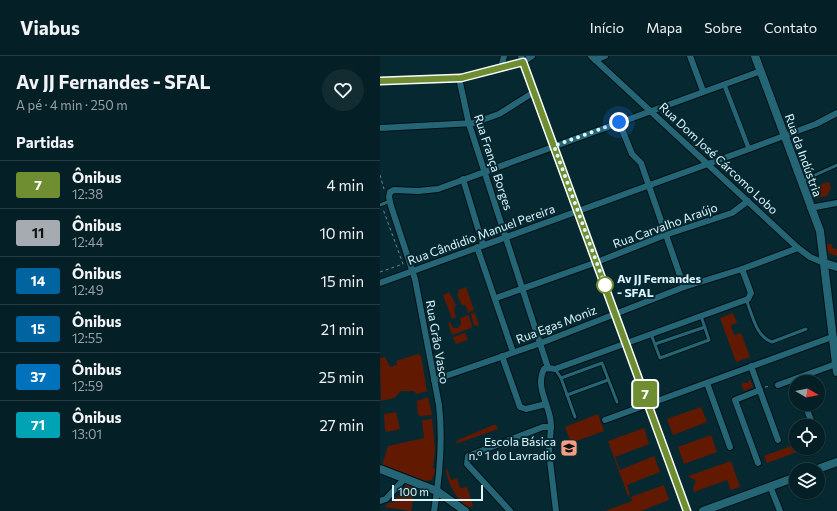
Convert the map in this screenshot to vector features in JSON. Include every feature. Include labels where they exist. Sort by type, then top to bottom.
[{"type":"street","points":[[502,68],[504,56]]},
{"type":"street","points":[[380,80],[459,78],[502,68],[532,56]]},
{"type":"street","points":[[593,58],[605,56]]},
{"type":"street","points":[[690,56],[703,92]]},
{"type":"street","name":"Rua da Indústria","points":[[755,56],[820,232],[836,368]]},
{"type":"street","name":"Rua Dom José Cárcomo Lobo","points":[[593,58],[651,110],[798,248],[810,257],[837,267]]},
{"type":"street","points":[[522,59],[687,511]]},
{"type":"street","points":[[390,192],[394,190],[431,190],[760,71]]},
{"type":"street","name":"Rua França Borges","points":[[459,78],[469,124],[507,237],[548,368]]},
{"type":"street","points":[[724,84],[749,149]]},
{"type":"street","points":[[380,128],[469,124],[499,114],[534,92]]},
{"type":"street","name":"Rua Cândidio Manuel Pereira","points":[[380,283],[784,136],[837,113]]},
{"type":"street","points":[[619,122],[632,154],[641,163],[684,287]]},
{"type":"street","points":[[462,179],[480,246],[513,352]]},
{"type":"street","name":"Rua Grão Vasco","points":[[390,192],[391,203],[413,271],[440,411],[442,443],[434,511]]},
{"type":"street","name":"Rua Carvalho Araújo","points":[[496,298],[597,262],[665,235],[732,213],[748,201]]},
{"type":"street","points":[[810,208],[837,203]]},
{"type":"street","name":"Rua Egas Moniz","points":[[434,380],[540,343],[684,287],[742,269],[798,248]]},
{"type":"street","points":[[556,511],[549,452],[552,419],[540,384],[544,369],[555,369],[750,297],[751,292],[742,269]]},
{"type":"street","points":[[605,420],[832,337]]},
{"type":"street","points":[[502,356],[520,407],[526,409],[546,404]]},
{"type":"street","points":[[751,366],[778,440]]},
{"type":"street","points":[[813,375],[836,368]]},
{"type":"street","points":[[778,385],[789,382]]},
{"type":"street","points":[[707,383],[730,447]]},
{"type":"street","points":[[758,464],[735,400],[760,390]]},
{"type":"street","points":[[510,511],[467,464],[468,456],[543,427],[551,427]]},
{"type":"street","points":[[825,466],[837,462]]},
{"type":"street","points":[[380,469],[437,491],[465,511]]},
{"type":"street","points":[[380,501],[386,499],[405,478]]},
{"type":"street","points":[[703,511],[723,508],[770,486],[789,479]]},
{"type":"street","points":[[770,486],[780,511]]},
{"type":"lane","points":[[801,181],[837,165]]},
{"type":"lane","points":[[380,205],[391,203]]},
{"type":"lane","points":[[746,299],[760,334],[768,341],[772,342],[806,329]]},
{"type":"lane","points":[[652,334],[660,358],[709,340],[701,316]]},
{"type":"lane","points":[[655,344],[705,327]]},
{"type":"lane","points":[[561,378],[602,363],[617,402]]},
{"type":"lane","points":[[555,369],[561,378],[575,417]]},
{"type":"lane","points":[[567,396],[608,380]]},
{"type":"path","points":[[380,175],[383,189]]},
{"type":"path","points":[[380,192],[383,189]]},
{"type":"path","points":[[383,189],[390,192]]},
{"type":"path","points":[[380,272],[403,264],[383,209],[391,203]]},
{"type":"path","points":[[760,390],[762,387],[778,385]]},
{"type":"shaded area","points":[[829,182],[831,188],[827,196],[817,198],[813,187]]},
{"type":"shaded area","points":[[826,244],[832,244],[832,248],[837,249],[837,256],[828,253]]},
{"type":"shaded area","points":[[466,287],[474,310],[468,313],[466,306],[461,304],[457,294],[459,293],[458,290]]},
{"type":"shaded area","points":[[449,292],[456,305],[454,310],[456,317],[452,319],[443,295]]},
{"type":"shaded area","points":[[475,313],[479,325],[477,326],[474,325],[471,314]]},
{"type":"shaded area","points":[[733,313],[737,323],[731,325],[734,335],[741,333],[750,357],[736,362],[720,318]]},
{"type":"shaded area","points":[[469,315],[472,326],[471,328],[452,335],[448,323],[450,322],[453,328],[458,328],[461,324],[460,318]]},
{"type":"shaded area","points":[[465,333],[468,340],[456,344],[453,337]]},
{"type":"shaded area","points":[[418,354],[421,356],[427,391],[417,394],[413,391],[401,391],[394,398],[381,401],[380,358],[385,357],[390,367],[397,365],[396,361]]},
{"type":"shaded area","points":[[750,379],[753,387],[744,391],[741,383],[748,383]]},
{"type":"shaded area","points":[[428,397],[432,415],[418,415],[417,401]]},
{"type":"shaded area","points":[[701,407],[707,422],[673,435],[667,419]]},
{"type":"shaded area","points":[[396,412],[400,429],[387,432],[385,430],[384,414]]},
{"type":"shaded area","points":[[598,414],[604,431],[571,443],[565,427]]},
{"type":"shaded area","points":[[432,419],[435,449],[433,468],[436,469],[432,480],[425,481],[382,465],[388,446],[424,438],[422,420]]},
{"type":"shaded area","points":[[496,425],[498,429],[456,444],[458,440]]},
{"type":"shaded area","points":[[644,428],[649,444],[615,457],[620,470],[654,456],[660,472],[627,485],[630,495],[628,496],[608,441]]},
{"type":"shaded area","points":[[711,435],[717,452],[684,464],[678,447]]},
{"type":"shaded area","points":[[789,447],[789,455],[767,463],[764,456]]},
{"type":"shaded area","points":[[731,461],[740,487],[731,490],[727,480],[694,492],[693,488],[696,481],[688,476]]},
{"type":"shaded area","points":[[446,469],[451,480],[457,478],[460,488],[467,487],[473,506],[467,508],[456,495],[448,480]]},
{"type":"shaded area","points":[[407,484],[415,487],[411,511],[385,507],[388,503],[393,503]]},
{"type":"shaded area","points":[[664,485],[669,500],[641,511],[605,511],[632,501],[631,497]]},
{"type":"bus line","name":"7","points":[[380,81],[461,78],[523,62],[687,511]]},
{"type":"place","name":"Av JJ Fernandes - SFAL","points":[[605,285]]},
{"type":"place","name":"Escola Básica n.º 1 do Lavradio","points":[[569,448]]},
{"type":"route","points":[[605,285],[606,288],[554,146],[619,122]]}]
